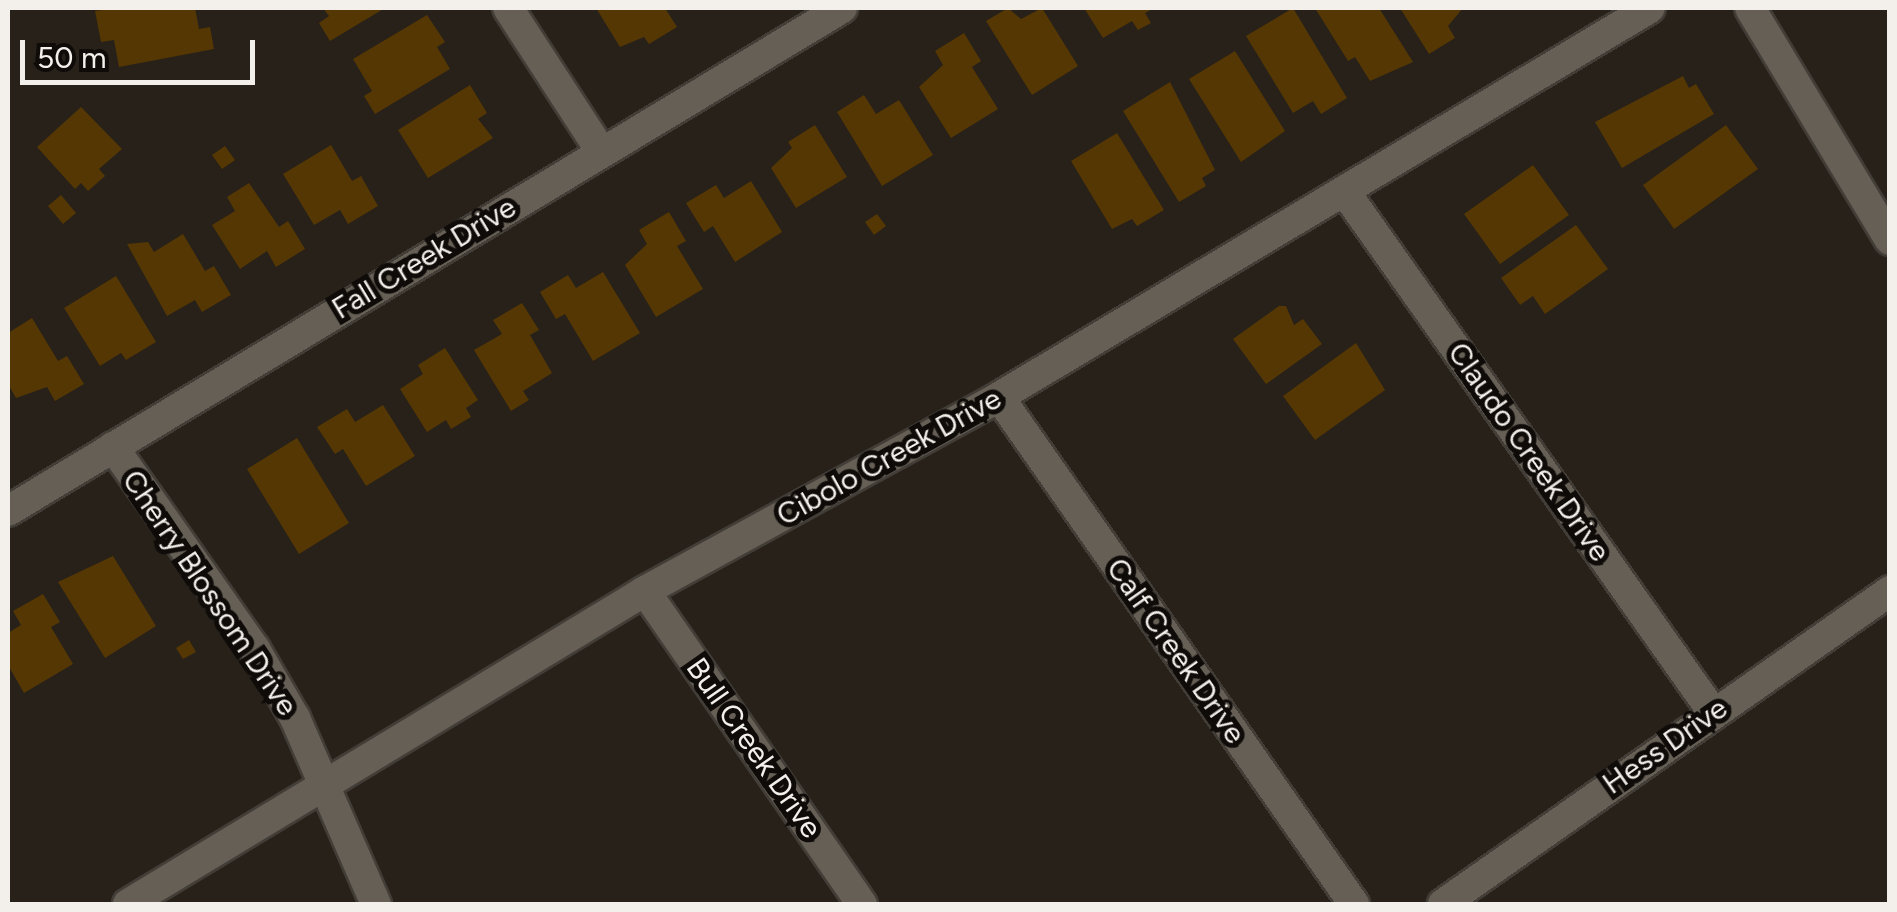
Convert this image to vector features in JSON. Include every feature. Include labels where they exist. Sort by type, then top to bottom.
[{"type":"street","points":[[508,8],[601,151]]},
{"type":"street","name":"Fall Creek Drive","points":[[8,511],[842,8]]},
{"type":"street","name":"Cibolo Creek Drive","points":[[128,904],[646,591],[998,397],[1650,8]]},
{"type":"street","points":[[1750,8],[1890,240]]},
{"type":"street","name":"Claudo Creek Drive","points":[[1346,192],[1712,710]]},
{"type":"street","name":"Calf Creek Drive","points":[[998,397],[1354,904]]},
{"type":"street","name":"Cherry Blossom Drive","points":[[113,447],[255,648],[295,718],[376,904]]},
{"type":"street","name":"Bull Creek Drive","points":[[646,591],[862,904]]},
{"type":"street","name":"Hess Drive","points":[[1443,904],[1712,710],[1890,592]]},
{"type":"building","points":[[195,8],[199,29],[210,27],[214,49],[119,67],[114,40],[101,42],[95,11]]},
{"type":"building","points":[[323,8],[385,8],[330,41],[319,23],[329,16]]},
{"type":"building","points":[[596,8],[665,8],[677,27],[649,44],[644,37],[620,47]]},
{"type":"building","points":[[1008,8],[1021,19],[1042,8],[1078,66],[1032,95],[986,21]]},
{"type":"building","points":[[1084,8],[1154,8],[1145,13],[1151,23],[1138,30],[1132,21],[1103,38]]},
{"type":"building","points":[[1293,8],[1347,98],[1321,114],[1313,101],[1293,113],[1246,36]]},
{"type":"building","points":[[1315,8],[1379,8],[1413,62],[1370,81],[1355,57],[1348,61]]},
{"type":"building","points":[[1400,8],[1463,8],[1448,26],[1455,38],[1429,54]]},
{"type":"building","points":[[427,15],[445,42],[437,47],[450,69],[375,114],[364,96],[372,91],[353,59]]},
{"type":"building","points":[[964,33],[981,61],[972,67],[998,109],[951,138],[919,87],[943,65],[935,51]]},
{"type":"building","points":[[1235,51],[1285,131],[1241,162],[1189,79]]},
{"type":"building","points":[[1683,76],[1689,88],[1696,84],[1714,114],[1622,168],[1595,122]]},
{"type":"building","points":[[1170,82],[1215,170],[1202,178],[1206,186],[1179,202],[1123,111]]},
{"type":"building","points":[[470,85],[487,113],[478,119],[493,138],[428,178],[398,130]]},
{"type":"building","points":[[864,95],[876,114],[899,100],[933,155],[882,186],[837,112]]},
{"type":"building","points":[[81,107],[122,149],[99,169],[105,176],[88,191],[81,183],[75,189],[37,147]]},
{"type":"building","points":[[815,125],[847,177],[796,208],[771,168],[792,148],[788,142]]},
{"type":"building","points":[[1726,125],[1758,169],[1674,229],[1643,185]]},
{"type":"building","points":[[1117,133],[1164,210],[1137,226],[1132,219],[1112,229],[1071,161]]},
{"type":"building","points":[[331,145],[352,181],[361,176],[378,206],[348,224],[340,210],[314,225],[283,174]]},
{"type":"building","points":[[225,146],[235,160],[222,169],[212,155]]},
{"type":"building","points":[[1533,165],[1569,215],[1500,264],[1464,214]]},
{"type":"building","points":[[751,181],[782,232],[735,262],[713,226],[704,232],[686,203],[716,185],[724,198]]},
{"type":"building","points":[[249,183],[279,227],[288,221],[305,249],[276,267],[267,251],[240,269],[212,225],[235,211],[227,197]]},
{"type":"building","points":[[61,195],[76,213],[63,224],[48,206]]},
{"type":"building","points":[[669,212],[686,241],[677,246],[703,289],[656,317],[625,265],[647,244],[639,230]]},
{"type":"building","points":[[877,214],[886,226],[874,235],[865,222]]},
{"type":"building","points":[[1576,225],[1608,269],[1545,314],[1533,296],[1520,305],[1501,278]]},
{"type":"building","points":[[183,234],[205,271],[214,266],[231,295],[202,312],[195,300],[167,316],[127,244],[148,242],[154,252]]},
{"type":"building","points":[[603,272],[640,333],[593,361],[565,314],[556,319],[540,292],[568,275],[576,288]]},
{"type":"building","points":[[116,276],[156,342],[126,360],[121,353],[100,366],[64,308]]},
{"type":"building","points":[[522,303],[539,330],[530,335],[552,373],[523,391],[529,400],[511,411],[474,350],[502,334],[493,320]]},
{"type":"building","points":[[1279,306],[1286,306],[1294,325],[1303,319],[1322,344],[1266,384],[1233,339]]},
{"type":"building","points":[[32,318],[58,361],[67,356],[84,384],[55,401],[47,387],[16,398],[8,384],[8,333]]},
{"type":"building","points":[[1356,343],[1385,390],[1315,440],[1283,396]]},
{"type":"building","points":[[445,348],[478,400],[466,408],[471,417],[451,429],[446,420],[427,432],[400,389],[423,374],[418,365]]},
{"type":"building","points":[[383,405],[415,456],[366,486],[343,449],[335,454],[317,427],[347,409],[355,422]]},
{"type":"building","points":[[297,438],[349,523],[299,554],[247,469]]},
{"type":"building","points":[[113,556],[156,626],[105,658],[58,582]]},
{"type":"building","points":[[43,594],[60,622],[51,627],[73,664],[24,693],[8,665],[8,633],[21,625],[13,611]]},
{"type":"building","points":[[189,640],[196,652],[183,659],[176,648]]}]
